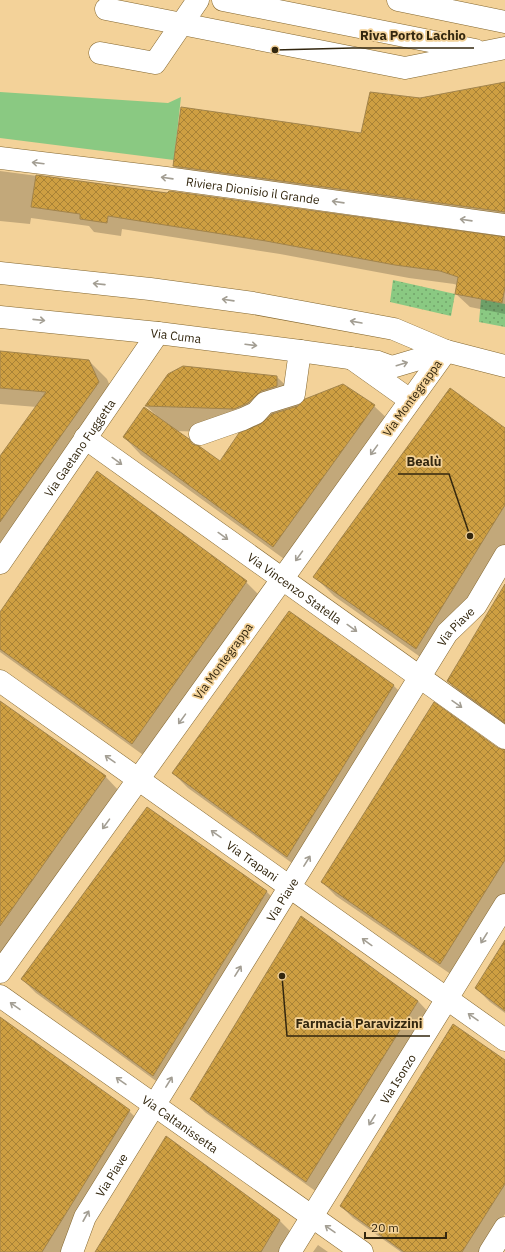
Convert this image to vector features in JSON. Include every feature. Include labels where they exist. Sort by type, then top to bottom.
[{"type":"street","points":[[100,53],[155,63],[198,0]]},
{"type":"street","points":[[223,0],[496,50]]},
{"type":"street","points":[[398,0],[505,22]]},
{"type":"street","points":[[106,9],[405,68],[496,50]]},
{"type":"street","name":"Riviera Dionisio il Grande","points":[[0,158],[166,178],[505,225]]},
{"type":"street","points":[[0,273],[150,289],[254,303],[394,329],[446,351],[505,366]]},
{"type":"street","name":"Via Cuma","points":[[0,317],[158,333],[300,351],[378,362],[392,368],[446,351]]},
{"type":"street","name":"Via Gaetano Fuggetta","points":[[0,563],[158,333]]},
{"type":"street","points":[[200,434],[256,413],[265,403],[294,394],[300,351]]},
{"type":"street","name":"Via Montegrappa","points":[[0,972],[446,351]]},
{"type":"street","points":[[351,358],[410,400]]},
{"type":"street","name":"Via Vincenzo Statella","points":[[85,438],[505,738]]},
{"type":"street","name":"Via Piave","points":[[72,1252],[85,1218],[154,1105],[448,633],[476,605],[505,556]]},
{"type":"street","name":"Via Trapani","points":[[0,681],[505,1040]]},
{"type":"street","name":"Via Isonzo","points":[[290,1252],[505,905]]},
{"type":"street","name":"Via Caltanissetta","points":[[0,996],[362,1252]]},
{"type":"street","points":[[490,1252],[505,1228]]},
{"type":"green space","points":[[0,92],[168,103],[181,97],[174,160],[0,138]]},
{"type":"green space","points":[[393,280],[455,294],[451,316],[390,302]]},
{"type":"green space","points":[[481,299],[505,304],[505,327],[479,322]]},
{"type":"building","points":[[505,82],[505,212],[173,166],[181,107],[361,133],[370,92],[420,98]]},
{"type":"building","points":[[36,175],[167,193],[169,191],[505,237],[505,287],[502,303],[455,294],[458,277],[440,271],[395,265],[266,241],[108,216],[107,223],[80,219],[80,214],[31,207]]},
{"type":"building","points":[[0,351],[89,360],[99,382],[0,522],[0,456],[46,392],[0,388]]},
{"type":"building","points":[[183,366],[277,376],[277,386],[261,391],[248,403],[234,409],[145,406],[168,374]]},
{"type":"building","points":[[343,384],[375,405],[273,547],[123,437],[144,407],[189,439],[192,444],[199,446],[220,461],[239,433],[261,424],[272,414],[298,406],[305,399]]},
{"type":"building","points":[[450,388],[505,428],[505,505],[416,649],[313,577]]},
{"type":"building","points":[[97,471],[247,581],[132,744],[0,649],[0,612]]},
{"type":"building","points":[[505,584],[505,723],[447,681]]},
{"type":"building","points":[[289,611],[394,685],[287,857],[172,773]]},
{"type":"building","points":[[0,701],[106,776],[0,926]]},
{"type":"building","points":[[434,702],[498,748],[505,750],[505,860],[440,964],[321,882]]},
{"type":"building","points":[[147,807],[267,891],[153,1076],[21,979]]},
{"type":"building","points":[[301,916],[418,1001],[306,1182],[190,1099]]},
{"type":"building","points":[[505,940],[505,1011],[475,988]]},
{"type":"building","points":[[0,1017],[130,1110],[42,1252],[0,1252]]},
{"type":"building","points":[[453,1024],[505,1060],[505,1184],[462,1252],[404,1252],[340,1206]]},
{"type":"building","points":[[166,1136],[280,1220],[261,1252],[95,1252]]},
{"type":"place","name":"Riva Porto Lachio","points":[[275,50]]},
{"type":"place","name":"Bealù","points":[[470,536]]},
{"type":"place","name":"Farmacia Paravizzini","points":[[282,976]]}]
